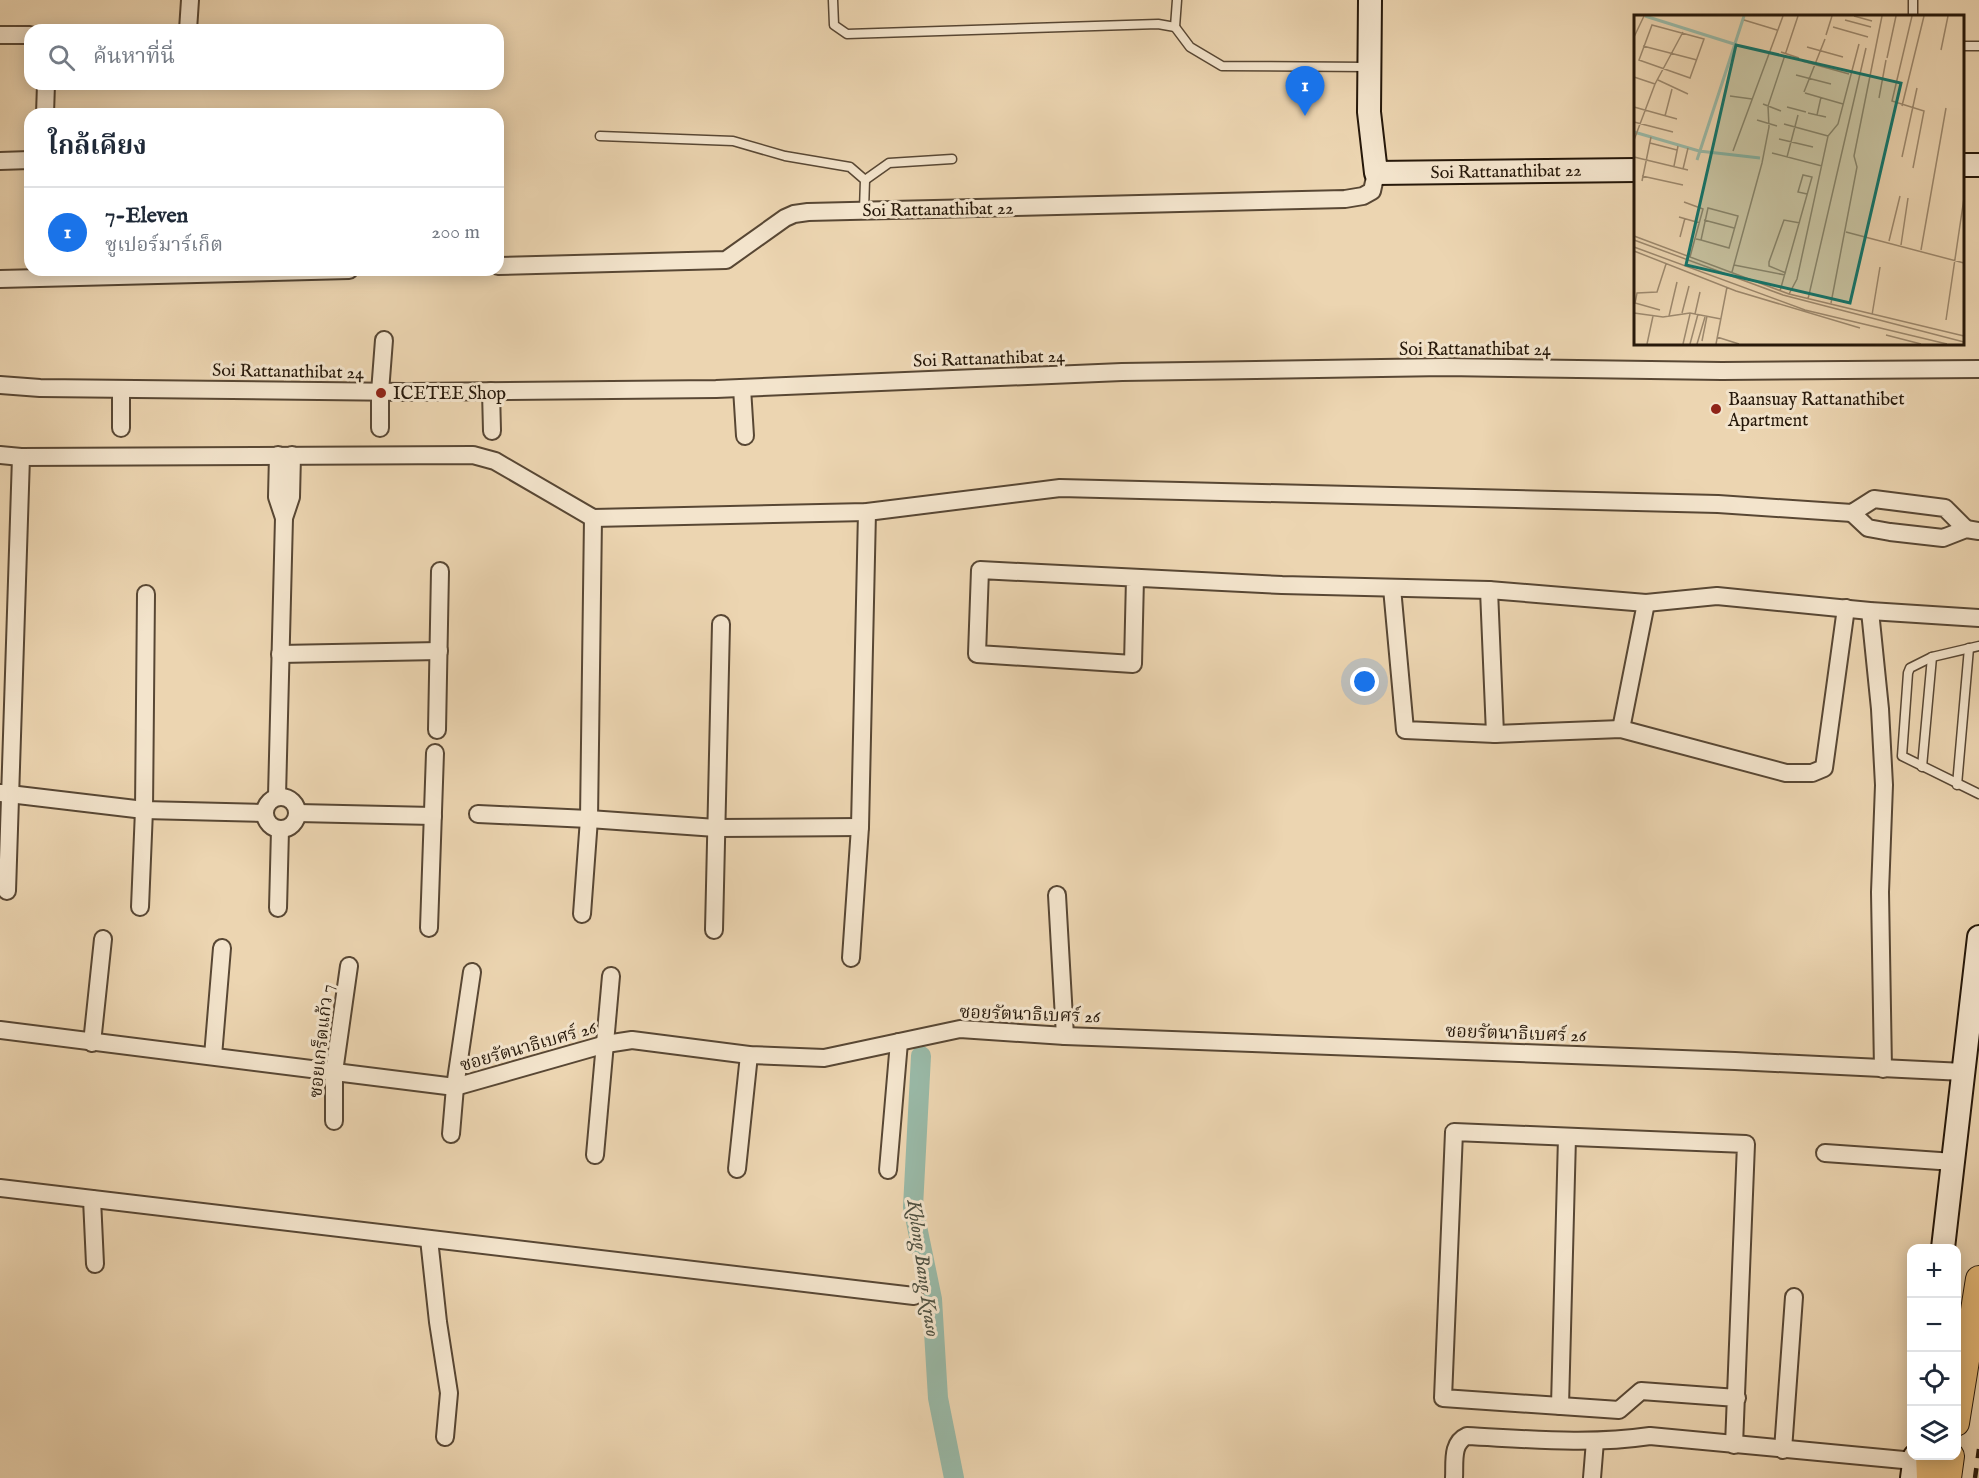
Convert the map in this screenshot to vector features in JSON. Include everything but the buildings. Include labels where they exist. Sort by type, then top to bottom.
[{"type":"main road","points":[[1959,1406],[1979,1279]]},
{"type":"main road","points":[[1948,1478],[1950,1460]]},
{"type":"street","points":[[188,24],[190,0]]},
{"type":"street","points":[[1370,0],[1369,112],[1376,173]]},
{"type":"street","points":[[0,35],[24,35]]},
{"type":"street","points":[[45,108],[46,90]]},
{"type":"street","points":[[0,161],[24,160]]},
{"type":"street","name":"Soi Rattanathibat 22","points":[[504,266],[726,260],[784,218],[794,214],[864,210],[1345,199],[1363,196],[1372,191],[1376,173],[1634,170]]},
{"type":"street","points":[[0,279],[116,276]]},
{"type":"street","points":[[380,428],[384,340]]},
{"type":"street","name":"Soi Rattanathibat 24","points":[[0,385],[40,388],[380,392],[742,388],[1122,372],[1433,367],[1722,371],[1979,369]]},
{"type":"street","points":[[742,388],[745,436]]},
{"type":"street","points":[[121,389],[121,428]]},
{"type":"street","points":[[491,391],[492,431]]},
{"type":"street","points":[[0,455],[21,457],[474,455],[495,461],[593,518],[867,512],[1060,489],[1718,504],[1852,513],[1874,499],[1945,508],[1972,530]]},
{"type":"street","points":[[277,796],[284,518],[291,497],[285,455]]},
{"type":"street","points":[[7,891],[5,794],[21,457]]},
{"type":"street","points":[[851,958],[860,828],[867,512]]},
{"type":"street","points":[[1852,513],[1868,528],[1890,532],[1943,538],[1972,530]]},
{"type":"street","points":[[582,914],[589,819],[593,518]]},
{"type":"street","points":[[1135,578],[1133,664],[977,654],[980,570],[1282,585],[1489,590],[1647,603],[1717,596],[1870,611],[1979,618]]},
{"type":"street","points":[[437,730],[440,571]]},
{"type":"street","points":[[1392,588],[1404,730],[1495,734],[1621,729],[1786,773],[1818,771],[1824,768],[1846,608]]},
{"type":"street","points":[[1489,590],[1495,734]]},
{"type":"street","points":[[140,907],[144,810],[146,594]]},
{"type":"street","points":[[1621,729],[1647,603]]},
{"type":"street","points":[[1870,611],[1880,709],[1884,785],[1880,892],[1883,1069]]},
{"type":"street","points":[[714,930],[720,624]]},
{"type":"street","points":[[280,654],[439,651]]},
{"type":"street","points":[[429,928],[435,753]]},
{"type":"street","points":[[5,794],[144,810],[264,813]]},
{"type":"street","points":[[277,796],[291,799],[298,813],[292,825],[280,830],[269,825],[264,813],[267,802],[277,796]]},
{"type":"street","points":[[298,813],[433,816]]},
{"type":"street","points":[[478,814],[716,828],[860,828]]},
{"type":"street","points":[[278,908],[280,830]]},
{"type":"street","points":[[1057,895],[1065,1036]]},
{"type":"street","points":[[1944,1244],[1979,937]]},
{"type":"street","points":[[92,1043],[103,939]]},
{"type":"street","points":[[213,1056],[222,948]]},
{"type":"street","name":"ซอยเกร็ดแก้ว 7","points":[[334,1121],[334,1072],[349,966]]},
{"type":"street","points":[[451,1134],[454,1087],[472,972]]},
{"type":"street","points":[[595,1155],[611,976]]},
{"type":"street","name":"ซอยรัตนาธิเบศร์ 26","points":[[0,1030],[454,1087],[606,1044],[632,1040],[749,1055],[824,1058],[960,1029],[1065,1036],[1964,1072]]},
{"type":"street","points":[[888,1170],[899,1042]]},
{"type":"street","points":[[737,1169],[749,1055]]},
{"type":"street","points":[[1734,1445],[1737,1398],[1746,1144],[1454,1132],[1443,1398],[1619,1410],[1641,1391],[1737,1398]]},
{"type":"street","points":[[1560,1406],[1567,1137]]},
{"type":"street","points":[[1825,1153],[1954,1162]]},
{"type":"street","points":[[0,1188],[914,1296]]},
{"type":"street","points":[[92,1199],[95,1264]]},
{"type":"street","points":[[429,1239],[449,1393],[445,1437]]},
{"type":"street","points":[[1783,1450],[1794,1297]]},
{"type":"street","points":[[1454,1478],[1456,1446],[1460,1439],[1467,1436],[1617,1441],[1650,1436],[1920,1466]]},
{"type":"street","points":[[1592,1478],[1595,1441]]},
{"type":"lane","points":[[833,0],[834,25],[848,34],[1158,24],[1175,27]]},
{"type":"lane","points":[[1177,0],[1175,27],[1190,47],[1222,66],[1370,67]]},
{"type":"lane","points":[[600,136],[733,141],[785,156],[850,167],[865,180]]},
{"type":"lane","points":[[865,180],[889,163],[952,159]]},
{"type":"lane","points":[[864,210],[865,180]]},
{"type":"lane","points":[[1979,646],[1932,657],[1914,664],[1908,673],[1902,756],[1979,794]]},
{"type":"lane","points":[[1957,785],[1969,648]]},
{"type":"lane","points":[[1922,766],[1932,657]]},
{"type":"waterway","name":"Khlong Bang Kraso","points":[[921,1056],[913,1207],[932,1299],[938,1398],[954,1478]]},
{"type":"railway","points":[[1975,1478],[1979,1449]]},
{"type":"place","name":"7-Eleven","points":[[1305,116]]},
{"type":"place","name":"ICETEE Shop","points":[[381,393]]},
{"type":"place","name":"Baansuay Rattanathibet Apartment","points":[[1716,409]]}]
